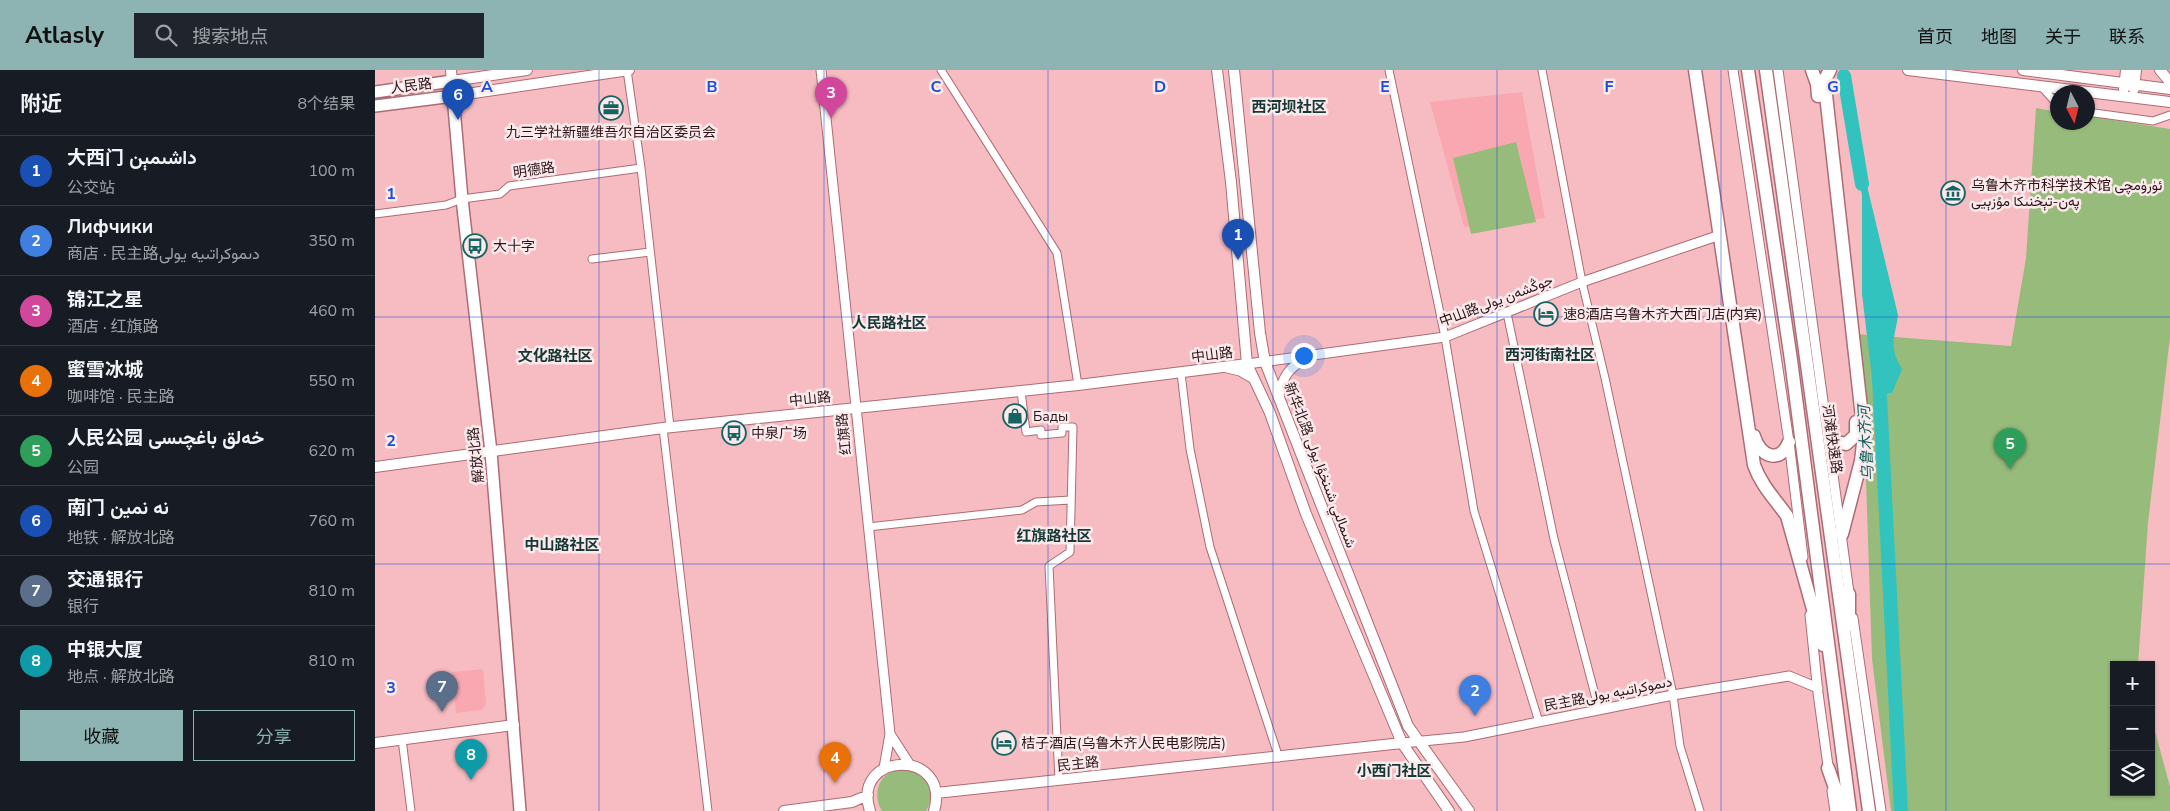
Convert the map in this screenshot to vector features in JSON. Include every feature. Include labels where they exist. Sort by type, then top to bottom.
[{"type":"highway","points":[[1695,70],[1754,465],[1758,478],[1776,499],[1787,516],[1835,686]]},
{"type":"highway","points":[[1700,70],[1756,443],[1763,452],[1773,455],[1784,451],[1789,442]]},
{"type":"highway","points":[[1749,70],[1835,686],[1850,811]]},
{"type":"highway","name":"河滩快速路","points":[[1766,70],[1869,811]]},
{"type":"highway","points":[[1812,70],[1817,84],[1857,430],[1854,439],[1847,444],[1833,441],[1829,433]]},
{"type":"highway","points":[[1830,70],[1825,79],[1825,86],[1864,435],[1861,461],[1842,534]]},
{"type":"highway","points":[[1849,594],[1850,672]]},
{"type":"highway","points":[[1828,768],[1843,811]]},
{"type":"main road","name":"人民路","points":[[375,92],[451,75],[527,70]]},
{"type":"main road","name":"人民路","points":[[375,106],[628,70]]},
{"type":"main road","name":"新华北路 شىمالىي شىنخۇا يولى","points":[[1217,70],[1231,182],[1247,364],[1270,412],[1306,514],[1402,743],[1449,811]]},
{"type":"main road","name":"新华北路 شىمالىي شىنخۇا يولى","points":[[1234,70],[1260,333],[1265,362],[1405,717],[1418,741],[1469,811]]},
{"type":"main road","points":[[1908,70],[2170,102]]},
{"type":"main road","points":[[2023,70],[2170,89]]},
{"type":"main road","points":[[2074,76],[2091,70]]},
{"type":"main road","points":[[2126,70],[2130,83]]},
{"type":"main road","points":[[2128,97],[2130,83],[2136,70]]},
{"type":"main road","points":[[2160,70],[2170,82]]},
{"type":"main road","points":[[451,75],[453,96]]},
{"type":"main road","name":"解放北路","points":[[453,96],[462,198],[491,452],[520,811]]},
{"type":"main road","name":"中山路","points":[[375,467],[667,428],[1078,385],[1247,364]]},
{"type":"main road","points":[[375,743],[514,725]]},
{"type":"main road","name":"民主路","points":[[936,793],[1279,758],[1402,743]]},
{"type":"main road","points":[[870,811],[867,795],[873,780],[884,768],[892,765],[910,764],[919,768],[927,775],[936,793],[934,811]]},
{"type":"main road","points":[[784,811],[853,802],[867,795]]},
{"type":"street","points":[[628,70],[641,168],[708,811]]},
{"type":"street","name":"红旗路","points":[[821,70],[855,408],[891,734]]},
{"type":"street","points":[[941,70],[1057,253],[1078,385]]},
{"type":"street","points":[[1389,70],[1445,337],[1475,511],[1539,722]]},
{"type":"street","points":[[1542,70],[1582,282],[1605,378],[1673,695],[1680,746],[1700,811]]},
{"type":"street","points":[[1733,70],[1789,442],[1818,688],[1835,811]]},
{"type":"street","points":[[1778,70],[1829,433],[1849,594],[1881,811]]},
{"type":"street","points":[[2039,85],[2050,97]]},
{"type":"street","points":[[2095,113],[2153,121],[2170,115]]},
{"type":"street","name":"明德路","points":[[375,214],[445,205],[462,198],[500,194],[509,186],[641,168]]},
{"type":"street","name":"中山路جوڭشەن يولى","points":[[1247,364],[1445,337],[1582,282],[1717,236]]},
{"type":"street","points":[[592,259],[650,252]]},
{"type":"street","points":[[1507,312],[1554,539],[1599,710]]},
{"type":"street","points":[[1279,396],[1281,383],[1288,372],[1298,363],[1320,354]]},
{"type":"street","points":[[1214,369],[1227,368],[1253,379]]},
{"type":"street","points":[[1181,373],[1190,449],[1210,547],[1279,758]]},
{"type":"street","points":[[1021,391],[1025,432],[1041,430],[1041,435],[1062,433],[1063,427],[1073,426],[1070,552],[1049,566],[1059,780]]},
{"type":"street","points":[[868,527],[1022,510],[1036,502],[1071,500]]},
{"type":"street","name":"民主路دىموكراتىيە يولى","points":[[1402,743],[1464,737],[1673,695],[1789,676],[1818,688]]},
{"type":"street","points":[[891,734],[910,764]]},
{"type":"street","points":[[884,768],[891,734]]},
{"type":"street","points":[[402,739],[411,811]]},
{"type":"shaded area","points":[[1522,92],[1545,218],[1464,227],[1430,102]]},
{"type":"shaded area","points":[[483,669],[486,704],[482,710],[456,713],[452,672]]},
{"type":"green space","points":[[2036,108],[2050,111],[2050,130],[2095,130],[2095,117],[2170,129],[2170,337],[2148,523],[2138,661],[2110,661],[2110,796],[2155,796],[2155,731],[2170,787],[2170,811],[1891,811],[1872,659],[1866,481],[1856,334],[2011,346],[2026,258]]},
{"type":"green space","points":[[1516,142],[1536,222],[1471,234],[1453,158]]},
{"type":"green space","points":[[908,768],[921,776],[929,785],[931,796],[926,811],[882,811],[877,796],[881,781],[891,772]]},
{"type":"water","points":[[1862,165],[1898,315],[1894,348],[1895,355],[1902,369],[1892,393],[1874,394],[1862,294],[1862,195],[1856,166]]},
{"type":"waterway","name":"乌鲁木齐河","points":[[1844,76],[1862,184]]},
{"type":"waterway","name":"乌鲁木齐河","points":[[1879,377],[1901,811]]},
{"type":"place","name":"九三学社新疆维吾尔自治区委员会","points":[[611,108]]},
{"type":"place","name":"锦江之星","points":[[831,118]]},
{"type":"place","name":"南门 نە نمين","points":[[458,120]]},
{"type":"place","name":"乌鲁木齐市科学技术馆 ئۈرۈمچى پەن-تېخنىكا مۇزېيى","points":[[1953,193]]},
{"type":"place","name":"大十字","points":[[475,246]]},
{"type":"place","name":"大西门 داشىمېن","points":[[1238,260]]},
{"type":"place","name":"速8酒店乌鲁木齐大西门店(内宾)","points":[[1546,314]]},
{"type":"place","name":"Бады","points":[[1015,416]]},
{"type":"place","name":"中泉广场","points":[[734,433]]},
{"type":"place","name":"人民公园 خەلق باغچىسى","points":[[2010,469]]},
{"type":"place","name":"交通银行","points":[[442,712]]},
{"type":"place","name":"Лифчики","points":[[1475,716]]},
{"type":"place","name":"桔子酒店(乌鲁木齐人民电影院店)","points":[[1004,743]]},
{"type":"place","name":"中银大厦","points":[[471,780]]},
{"type":"place","name":"蜜雪冰城","points":[[835,783]]},
{"type":"district","name":"西河坝社区","points":[[1289,107]]},
{"type":"district","name":"人民路社区","points":[[889,323]]},
{"type":"district","name":"西河街南社区","points":[[1550,355]]},
{"type":"district","name":"文化路社区","points":[[555,356]]},
{"type":"district","name":"红旗路社区","points":[[1054,536]]},
{"type":"district","name":"中山路社区","points":[[562,545]]},
{"type":"district","name":"小西门社区","points":[[1394,771]]}]
